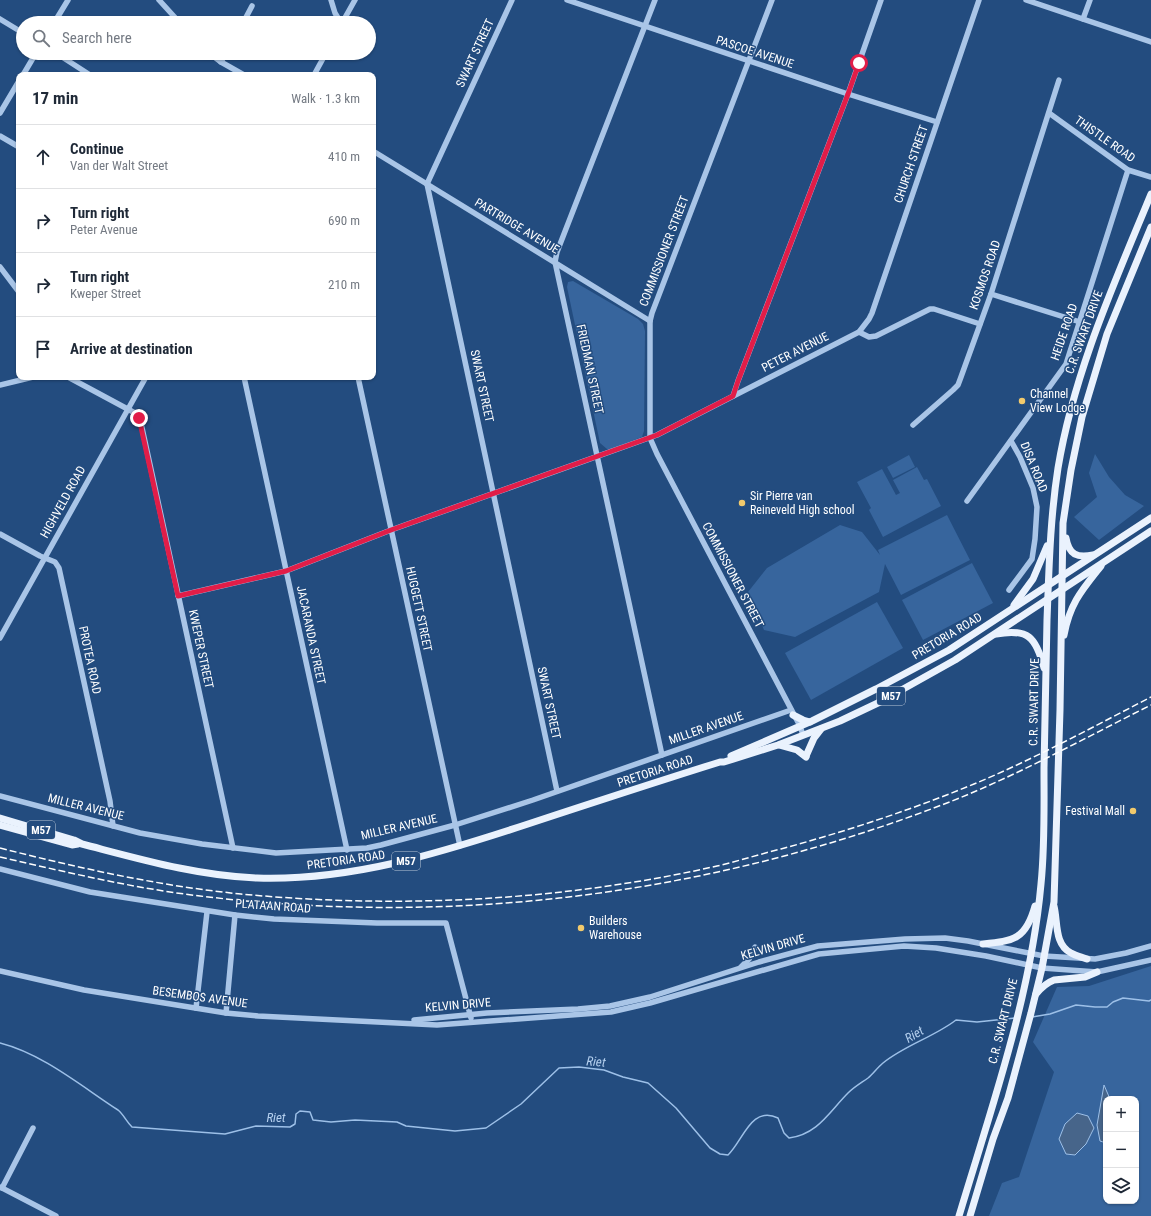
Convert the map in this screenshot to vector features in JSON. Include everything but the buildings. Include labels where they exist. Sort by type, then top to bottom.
[{"type":"main road","name":"C.R. SWART DRIVE","points":[[959,1216],[1018,1014],[1028,966],[1041,883],[1044,843],[1048,586],[1050,540],[1058,467],[1078,380],[1097,327],[1151,194]]},
{"type":"main road","name":"C.R. SWART DRIVE","points":[[970,1216],[993,1139],[1008,1098],[1031,1013],[1042,968],[1054,902],[1063,523],[1071,470],[1082,417],[1107,334],[1151,227]]},
{"type":"main road","name":"PRETORIA ROAD","points":[[720,762],[723,759],[810,722],[949,650],[1151,518]]},
{"type":"main road","points":[[1063,523],[1066,540],[1070,551],[1080,556],[1095,555]]},
{"type":"main road","name":"PRETORIA ROAD","points":[[0,818],[74,840],[82,844],[152,862],[218,874],[264,878],[314,876],[372,868],[415,859],[778,745],[821,729],[880,702],[955,660],[1151,531]]},
{"type":"main road","points":[[1010,609],[1033,579],[1050,540]]},
{"type":"main road","points":[[1060,654],[1066,623],[1079,593],[1108,558]]},
{"type":"main road","points":[[992,635],[1010,631],[1029,637],[1037,647],[1041,656],[1046,676]]},
{"type":"main road","points":[[792,712],[803,720],[810,722]]},
{"type":"main road","points":[[778,745],[797,750],[806,757],[814,738],[821,729]]},
{"type":"main road","name":"PRETORIA ROAD","points":[[0,825],[72,845],[82,844]]},
{"type":"main road","points":[[983,944],[1004,942],[1021,934],[1029,922],[1041,883]]},
{"type":"main road","points":[[1054,902],[1058,936],[1061,944],[1071,954],[1087,959]]},
{"type":"main road","points":[[1035,996],[1044,985],[1054,980],[1085,977],[1097,972]]},
{"type":"street","points":[[58,16],[68,0]]},
{"type":"street","points":[[159,0],[174,16]]},
{"type":"street","points":[[331,0],[337,16]]},
{"type":"street","points":[[346,16],[355,0]]},
{"type":"street","name":"SWART STREET","points":[[512,0],[427,184],[557,792]]},
{"type":"street","name":"PASCOE AVENUE","points":[[567,0],[848,94],[937,122]]},
{"type":"street","name":"FRIEDMAN STREET","points":[[655,0],[557,252],[555,262],[662,755]]},
{"type":"street","name":"COMMISSIONER STREET","points":[[772,0],[653,309],[650,321],[650,438],[800,726],[803,735]]},
{"type":"street","points":[[733,396],[848,94],[881,0]]},
{"type":"street","name":"CHURCH STREET","points":[[859,332],[872,313],[979,0]]},
{"type":"street","points":[[1026,0],[1151,42]]},
{"type":"street","points":[[1083,19],[1090,0]]},
{"type":"street","points":[[247,16],[252,6]]},
{"type":"street","points":[[0,19],[16,29]]},
{"type":"street","points":[[25,72],[32,60]]},
{"type":"street","points":[[67,60],[85,72]]},
{"type":"street","points":[[218,60],[239,72]]},
{"type":"street","points":[[316,72],[322,60]]},
{"type":"street","name":"KOSMOS ROAD","points":[[913,425],[958,384],[962,377],[991,294],[1059,80]]},
{"type":"street","points":[[0,113],[16,86]]},
{"type":"street","name":"THISTLE ROAD","points":[[1049,113],[1128,170],[1151,177]]},
{"type":"street","points":[[0,136],[16,145]]},
{"type":"street","name":"PARTRIDGE AVENUE","points":[[376,153],[650,321]]},
{"type":"street","name":"HEIDE ROAD","points":[[967,501],[1063,371],[1128,170]]},
{"type":"street","points":[[0,267],[16,288]]},
{"type":"street","points":[[991,294],[1080,322]]},
{"type":"street","points":[[859,332],[869,337],[876,336],[930,309],[980,324]]},
{"type":"street","name":"PETER AVENUE","points":[[178,596],[286,571],[391,530],[650,438],[859,332]]},
{"type":"street","points":[[0,385],[21,380]]},
{"type":"street","name":"KWEPER STREET","points":[[74,380],[128,409],[137,416],[141,423],[233,848]]},
{"type":"street","name":"HIGHVELD ROAD","points":[[0,638],[144,380]]},
{"type":"street","name":"JACARANDA STREET","points":[[245,380],[347,850]]},
{"type":"street","name":"HUGGETT STREET","points":[[359,380],[460,846]]},
{"type":"street","name":"DISA ROAD","points":[[1009,590],[1032,559],[1037,507],[1033,488],[1020,457],[1011,441]]},
{"type":"street","name":"PROTEA ROAD","points":[[0,534],[55,562],[59,568],[110,801],[113,826]]},
{"type":"street","name":"MILLER AVENUE","points":[[0,796],[113,826],[170,839],[276,854],[347,850],[381,845],[455,825],[792,712]]},
{"type":"street","name":"PLATAAN ROAD","points":[[0,869],[90,892],[235,916],[274,919],[370,922],[446,922],[472,1022]]},
{"type":"street","points":[[196,1008],[207,912]]},
{"type":"street","points":[[226,1013],[235,916]]},
{"type":"street","name":"KELVIN DRIVE","points":[[401,1022],[435,1017],[610,1006],[650,997],[740,967],[818,946],[905,939],[945,938],[1044,956],[1095,959],[1151,946]]},
{"type":"street","name":"KELVIN DRIVE","points":[[401,1022],[437,1024],[611,1012],[650,1003],[819,954],[904,946],[936,948],[986,956],[1042,968],[1097,972],[1151,960]]},
{"type":"street","points":[[740,967],[749,959],[755,947]]},
{"type":"street","name":"BESEMBOS AVENUE","points":[[0,971],[84,990],[226,1013],[258,1016],[401,1022]]},
{"type":"street","points":[[33,1128],[1,1188],[56,1216]]},
{"type":"shaded area","points":[[573,281],[638,319],[643,324],[645,331],[644,431],[642,437],[611,449],[607,449],[600,443],[567,287],[568,282]]},
{"type":"shaded area","points":[[1095,454],[1109,477],[1125,495],[1144,506],[1099,540],[1074,517],[1097,497],[1089,473]]},
{"type":"shaded area","points":[[909,455],[915,467],[893,478],[887,467]]},
{"type":"shaded area","points":[[917,467],[924,480],[927,479],[941,506],[883,537],[869,510],[871,508],[857,482],[882,469],[896,495],[900,493],[893,480]]},
{"type":"shaded area","points":[[947,515],[970,560],[901,595],[885,564],[879,592],[795,637],[764,630],[748,592],[767,568],[840,525],[862,532],[880,555],[878,550]]},
{"type":"shaded area","points":[[972,563],[993,603],[923,640],[902,600]]},
{"type":"shaded area","points":[[877,602],[903,648],[811,700],[785,653]]},
{"type":"shaded area","points":[[1151,966],[1151,1216],[989,1216],[1002,1183],[1019,1177],[1054,1072],[1033,1042],[1057,987],[1089,986]]},
{"type":"shaded area","points":[[1104,1085],[1109,1096],[1103,1096],[1103,1142],[1100,1141],[1097,1125]]},
{"type":"shaded area","points":[[1077,1113],[1088,1116],[1094,1128],[1086,1144],[1075,1155],[1066,1154],[1059,1139],[1065,1124]]},
{"type":"waterway","name":"Riet","points":[[1032,1017],[1050,1014],[1076,1005],[1107,1007],[1113,1002],[1123,998],[1151,1000]]},
{"type":"waterway","name":"Riet","points":[[0,1043],[31,1055],[61,1072],[118,1110],[132,1127],[225,1134],[256,1126],[290,1127],[295,1124],[296,1114],[300,1111],[310,1112],[313,1120],[331,1122],[355,1120],[397,1122],[406,1126],[455,1131],[486,1128],[521,1104],[559,1068],[579,1067],[604,1070],[623,1077],[648,1083],[676,1108],[710,1148],[720,1154],[728,1155],[748,1126],[761,1116],[769,1115],[778,1118],[784,1133],[789,1138],[808,1132],[822,1121],[848,1093],[868,1078],[883,1063],[901,1051],[956,1020],[977,1022],[1015,1018]]},
{"type":"railway","points":[[0,848],[89,869],[150,881],[210,891],[300,899],[360,901],[480,899],[599,887],[659,878],[725,864],[879,820],[950,794],[1019,764],[1151,697]]},
{"type":"railway","points":[[0,857],[149,889],[200,896],[296,905],[391,907],[487,904],[582,895],[676,881],[769,860],[861,833],[952,801],[977,790],[1027,767],[1151,705]]},
{"type":"place","name":"Channel View Lodge","points":[[1022,401]]},
{"type":"place","name":"Sir Pierre van Reineveld High school","points":[[742,503]]},
{"type":"place","name":"Festival Mall","points":[[1133,811]]},
{"type":"place","name":"Builders Warehouse","points":[[581,928]]},
{"type":"route","points":[[139,418],[178,596],[286,571],[391,530],[657,435],[733,396],[859,63]]}]
